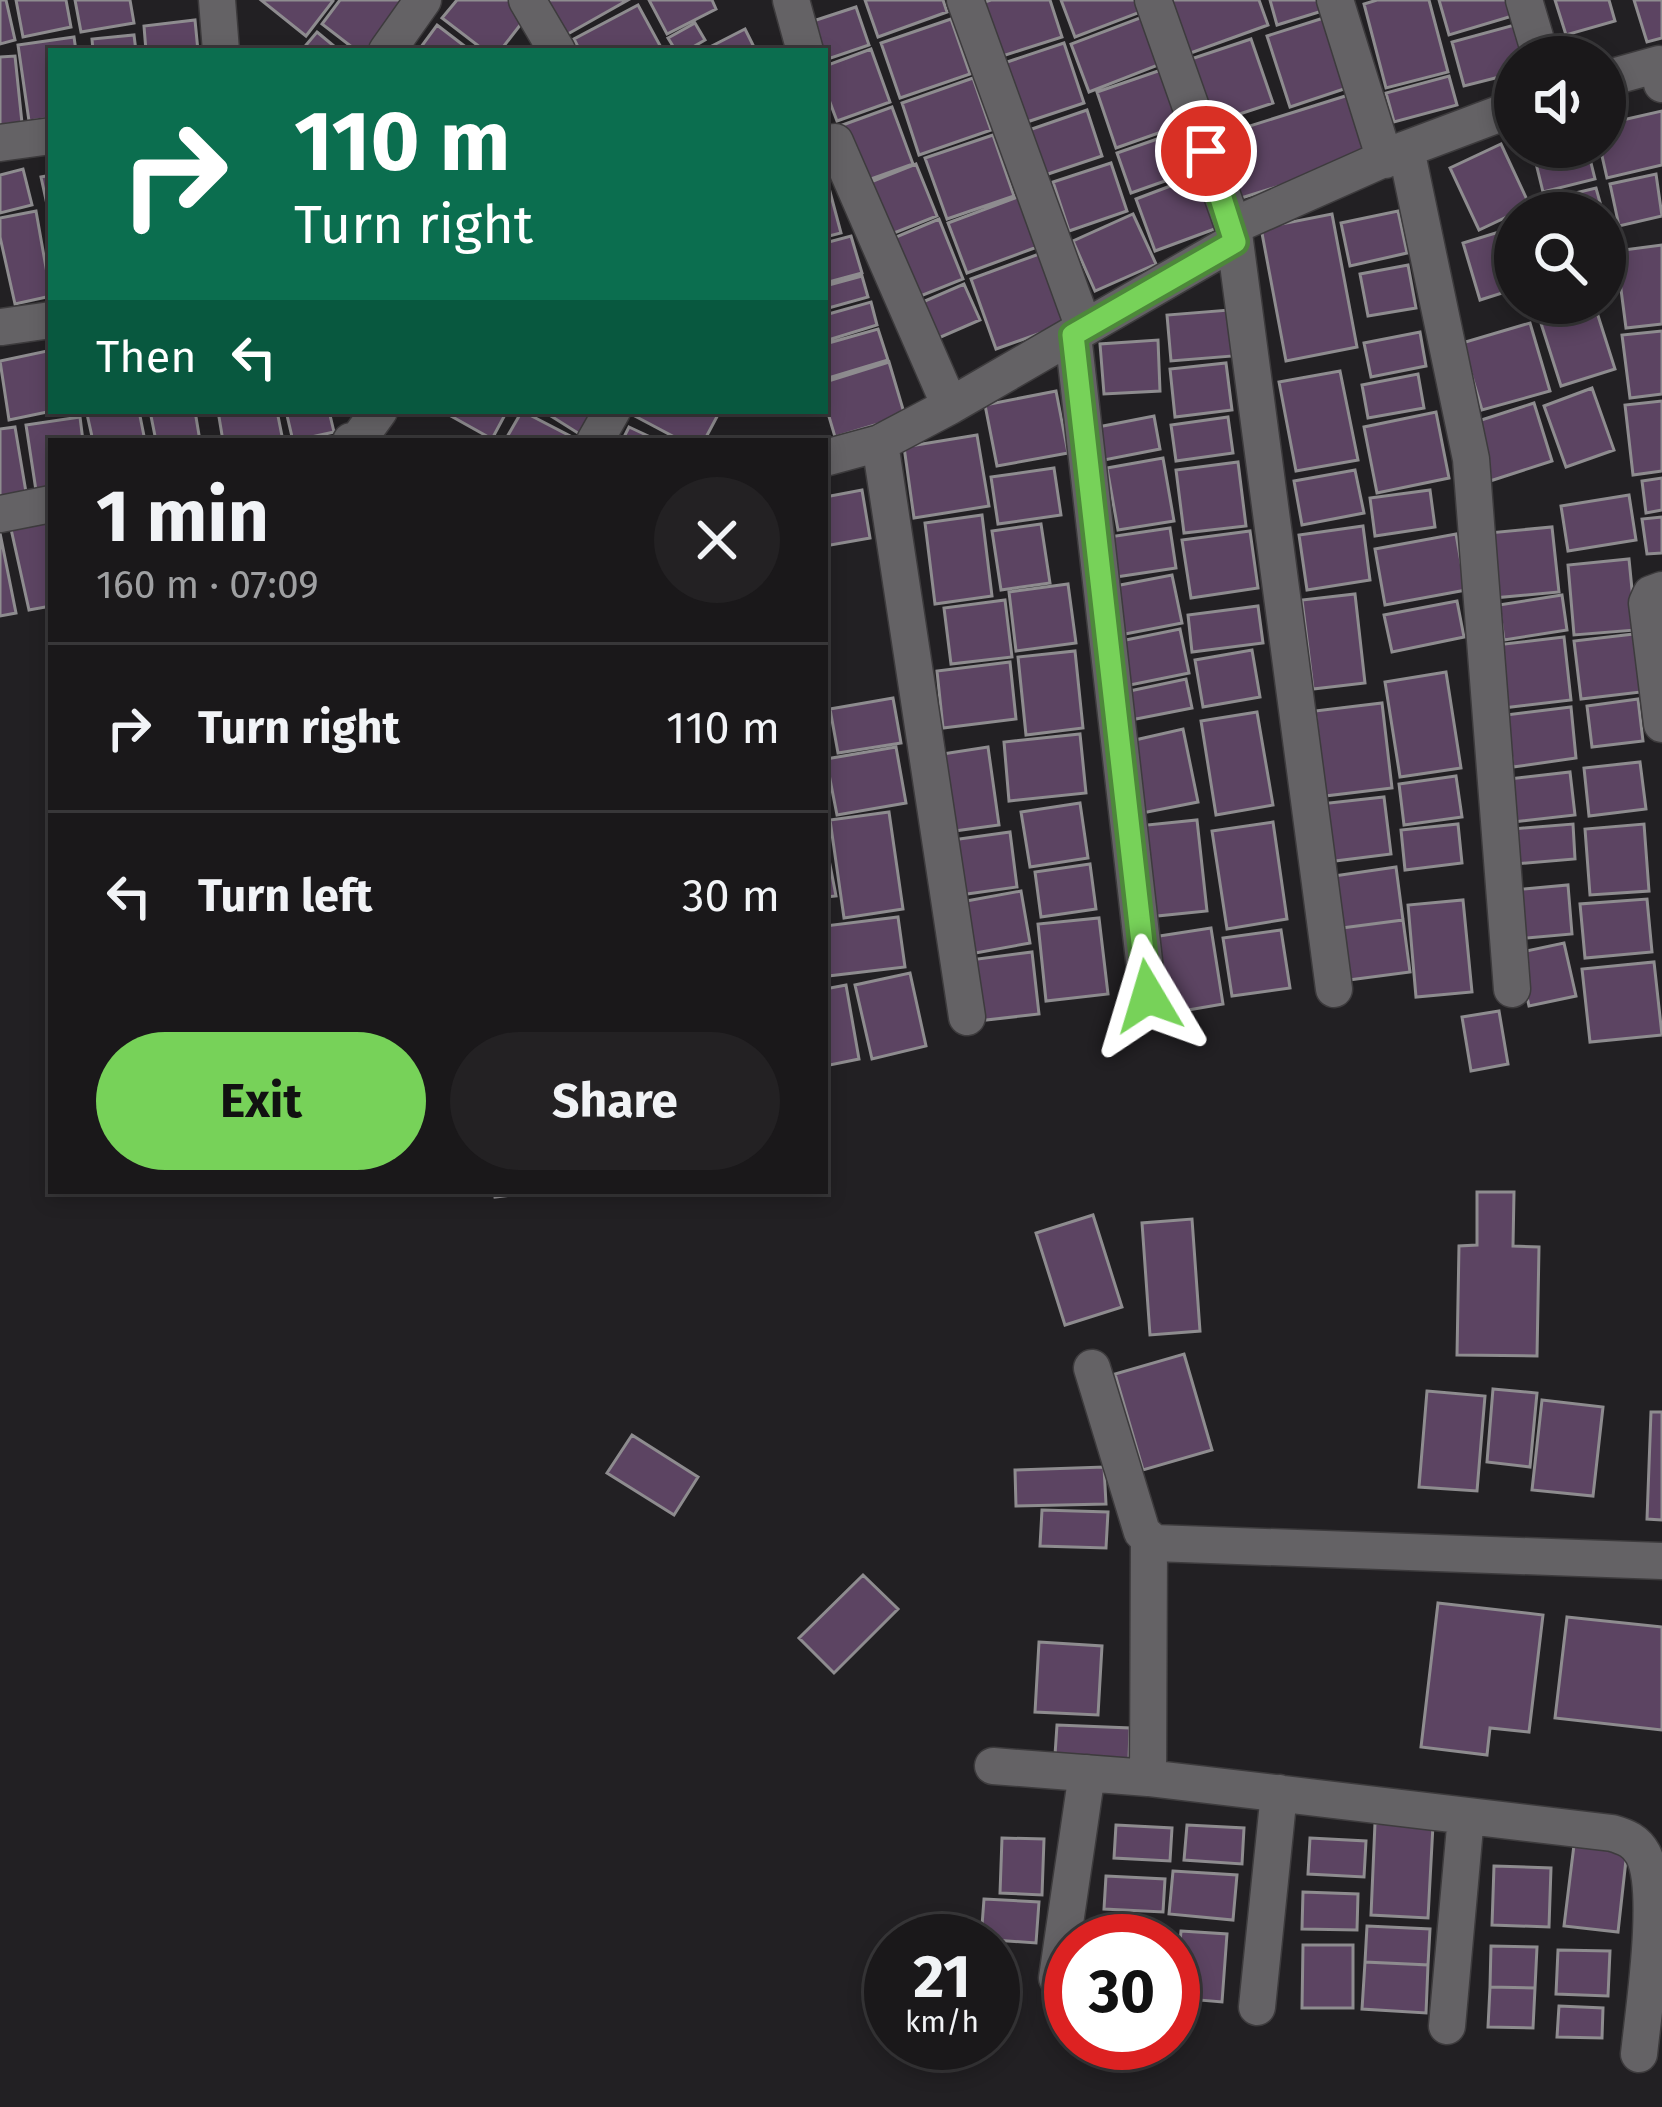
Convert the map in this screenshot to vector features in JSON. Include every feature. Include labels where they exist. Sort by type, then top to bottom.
[{"type":"street","points":[[217,0],[221,48]]},
{"type":"street","points":[[389,48],[423,0]]},
{"type":"street","points":[[527,0],[555,48]]},
{"type":"street","points":[[791,0],[804,48]]},
{"type":"street","points":[[964,0],[1079,332],[1148,996]]},
{"type":"street","points":[[1153,0],[1234,234],[1334,989]]},
{"type":"street","points":[[1335,0],[1396,155],[1471,460],[1511,989]]},
{"type":"street","points":[[1524,0],[1535,36]]},
{"type":"street","points":[[1626,77],[1661,71]]},
{"type":"street","points":[[828,457],[880,443],[950,406],[1234,234],[1396,155],[1494,116]]},
{"type":"street","points":[[828,132],[950,406]]},
{"type":"street","points":[[0,143],[48,136]]},
{"type":"street","points":[[2,327],[48,320]]},
{"type":"street","points":[[358,438],[377,414]]},
{"type":"street","points":[[880,443],[967,1017]]},
{"type":"street","points":[[0,514],[48,505]]},
{"type":"street","points":[[1662,590],[1647,603],[1662,724]]},
{"type":"street","points":[[1092,1368],[1142,1532],[1149,1540],[1148,1778]]},
{"type":"street","points":[[1149,1540],[1662,1561]]},
{"type":"street","points":[[994,1766],[1279,1793],[1612,1833],[1633,1840],[1642,1852],[1654,1892],[1640,2054]]},
{"type":"street","points":[[1066,1914],[1087,1773]]},
{"type":"street","points":[[1257,2007],[1279,1793]]},
{"type":"street","points":[[1447,2026],[1466,1816]]},
{"type":"building","points":[[0,0],[6,0],[15,40],[0,44]]},
{"type":"building","points":[[16,0],[66,0],[71,27],[23,37]]},
{"type":"building","points":[[75,0],[130,0],[134,23],[81,32]]},
{"type":"building","points":[[261,0],[332,0],[333,1],[306,36]]},
{"type":"building","points":[[340,0],[405,0],[380,48],[353,48],[322,24]]},
{"type":"building","points":[[457,0],[510,0],[528,15],[502,48],[481,48],[442,18]]},
{"type":"building","points":[[546,0],[628,0],[566,35]]},
{"type":"building","points":[[649,0],[712,0],[716,9],[667,34]]},
{"type":"building","points":[[865,0],[943,0],[947,12],[878,37]]},
{"type":"building","points":[[1050,0],[1062,37],[996,58],[978,4]]},
{"type":"building","points":[[1061,0],[1148,0],[1151,8],[1075,37]]},
{"type":"building","points":[[1166,0],[1259,0],[1268,25],[1185,55]]},
{"type":"building","points":[[1270,0],[1330,0],[1332,8],[1277,25]]},
{"type":"building","points":[[1429,0],[1448,72],[1386,88],[1364,4]]},
{"type":"building","points":[[1439,0],[1514,0],[1519,14],[1449,35]]},
{"type":"building","points":[[1555,0],[1609,0],[1615,21],[1566,35]]},
{"type":"building","points":[[1634,0],[1662,0],[1662,38],[1647,42]]},
{"type":"building","points":[[638,5],[661,48],[578,48],[574,39]]},
{"type":"building","points":[[856,7],[869,45],[828,59],[828,48],[812,48],[804,24]]},
{"type":"building","points":[[1153,13],[1171,60],[1089,92],[1071,44]]},
{"type":"building","points":[[1333,15],[1356,85],[1290,107],[1267,36]]},
{"type":"building","points":[[951,19],[970,74],[900,98],[881,43]]},
{"type":"building","points":[[195,20],[198,48],[146,48],[144,26]]},
{"type":"building","points":[[695,23],[705,40],[691,48],[674,48],[668,38]]},
{"type":"building","points":[[1518,24],[1521,36],[1494,36],[1494,78],[1464,86],[1452,42]]},
{"type":"building","points":[[437,25],[467,48],[420,48]]},
{"type":"building","points":[[745,29],[754,48],[708,48]]},
{"type":"building","points":[[317,32],[336,48],[304,48]]},
{"type":"building","points":[[134,35],[136,48],[93,48],[92,39]]},
{"type":"building","points":[[74,37],[76,48],[48,48],[48,118],[29,121],[18,45]]},
{"type":"building","points":[[1251,39],[1273,103],[1209,124],[1188,60]]},
{"type":"building","points":[[1064,43],[1084,103],[1018,125],[998,65]]},
{"type":"building","points":[[871,49],[890,102],[837,121],[828,97],[828,65]]},
{"type":"building","points":[[15,56],[22,123],[0,125],[0,57]]},
{"type":"building","points":[[1164,69],[1184,124],[1116,148],[1097,92]]},
{"type":"building","points":[[1449,76],[1457,105],[1394,122],[1386,93]]},
{"type":"building","points":[[973,78],[991,130],[919,155],[902,103]]},
{"type":"building","points":[[1355,93],[1375,156],[1238,199],[1218,136]]},
{"type":"building","points":[[892,107],[913,164],[857,184],[837,127]]},
{"type":"building","points":[[1087,110],[1102,156],[1045,175],[1029,130]]},
{"type":"building","points":[[1662,111],[1662,165],[1607,178],[1605,168],[1626,168],[1626,119]]},
{"type":"building","points":[[1186,129],[1199,169],[1131,193],[1117,153]]},
{"type":"building","points":[[993,135],[1014,196],[947,219],[925,158]]},
{"type":"building","points":[[1494,147],[1494,168],[1512,168],[1523,192],[1494,192],[1494,223],[1479,230],[1450,168]]},
{"type":"building","points":[[1111,163],[1127,211],[1069,231],[1053,182]]},
{"type":"building","points":[[916,164],[937,216],[884,237],[863,185]]},
{"type":"building","points":[[1537,168],[1592,168],[1595,179],[1543,192]]},
{"type":"building","points":[[23,169],[32,205],[0,213],[0,175]]},
{"type":"building","points":[[1202,174],[1220,227],[1155,251],[1136,199]]},
{"type":"building","points":[[1656,174],[1662,216],[1626,224],[1626,192],[1612,192],[1610,184]]},
{"type":"building","points":[[48,176],[48,209],[41,177]]},
{"type":"building","points":[[828,184],[841,233],[828,236]]},
{"type":"building","points":[[1018,197],[1037,247],[967,273],[948,223]]},
{"type":"building","points":[[36,211],[48,297],[15,304],[0,218]]},
{"type":"building","points":[[1398,211],[1407,253],[1350,266],[1341,223]]},
{"type":"building","points":[[1133,214],[1156,264],[1095,291],[1073,241]]},
{"type":"building","points":[[1332,214],[1357,347],[1286,361],[1261,228]]},
{"type":"building","points":[[939,219],[963,279],[908,301],[884,242]]},
{"type":"building","points":[[1494,233],[1494,296],[1480,300],[1463,243]]},
{"type":"building","points":[[851,236],[862,273],[828,282],[828,242]]},
{"type":"building","points":[[1662,245],[1662,324],[1626,328],[1626,250]]},
{"type":"building","points":[[1039,254],[1066,324],[996,349],[971,279]]},
{"type":"building","points":[[1408,265],[1416,308],[1368,316],[1360,274]]},
{"type":"building","points":[[862,276],[868,297],[828,308],[828,285]]},
{"type":"building","points":[[964,284],[980,320],[927,343],[911,307]]},
{"type":"building","points":[[871,302],[877,325],[828,340],[828,314]]},
{"type":"building","points":[[1229,310],[1233,356],[1171,361],[1167,315]]},
{"type":"building","points":[[1530,324],[1550,391],[1482,410],[1462,343]]},
{"type":"building","points":[[1541,324],[1601,324],[1615,369],[1561,386]]},
{"type":"building","points":[[878,329],[888,360],[828,378],[828,343]]},
{"type":"building","points":[[1662,331],[1662,394],[1630,398],[1622,335]]},
{"type":"building","points":[[1420,332],[1426,366],[1371,377],[1364,343]]},
{"type":"building","points":[[1158,340],[1160,391],[1104,394],[1100,344]]},
{"type":"building","points":[[47,351],[48,412],[9,420],[0,361]]},
{"type":"building","points":[[889,362],[905,416],[835,437],[828,413],[828,381]]},
{"type":"building","points":[[1226,363],[1232,410],[1175,417],[1170,369]]},
{"type":"building","points":[[1340,371],[1358,460],[1296,471],[1279,382]]},
{"type":"building","points":[[1418,374],[1424,408],[1368,418],[1362,385]]},
{"type":"building","points":[[1592,388],[1614,450],[1566,467],[1544,406]]},
{"type":"building","points":[[1056,391],[1068,453],[997,466],[985,405]]},
{"type":"building","points":[[1662,401],[1662,471],[1633,475],[1625,405]]},
{"type":"building","points":[[1534,403],[1552,461],[1490,481],[1472,423]]},
{"type":"building","points":[[1436,412],[1449,478],[1377,493],[1364,427]]},
{"type":"building","points":[[87,414],[140,414],[144,438],[92,438]]},
{"type":"building","points":[[151,414],[196,414],[200,438],[155,438]]},
{"type":"building","points":[[218,414],[278,414],[282,438],[222,438]]},
{"type":"building","points":[[287,414],[330,414],[334,432],[292,438]]},
{"type":"building","points":[[447,414],[505,414],[490,438]]},
{"type":"building","points":[[520,414],[528,414],[572,437],[509,438]]},
{"type":"building","points":[[548,414],[592,414],[581,435]]},
{"type":"building","points":[[631,414],[718,414],[706,438],[676,438]]},
{"type":"building","points":[[1154,416],[1160,449],[1104,460],[1098,427]]},
{"type":"building","points":[[80,417],[83,438],[48,438],[48,495],[37,497],[26,425]]},
{"type":"building","points":[[1228,417],[1233,453],[1176,461],[1171,425]]},
{"type":"building","points":[[15,427],[27,498],[0,503],[0,429]]},
{"type":"building","points":[[629,427],[653,438],[624,438]]},
{"type":"building","points":[[977,435],[989,506],[914,518],[904,447]]},
{"type":"building","points":[[1163,458],[1174,521],[1118,530],[1107,468]]},
{"type":"building","points":[[1238,462],[1246,526],[1184,533],[1176,470]]},
{"type":"building","points":[[1054,468],[1061,515],[998,524],[991,477]]},
{"type":"building","points":[[1355,470],[1364,513],[1302,525],[1294,481]]},
{"type":"building","points":[[1662,478],[1662,510],[1646,513],[1642,481]]},
{"type":"building","points":[[862,490],[870,538],[828,545],[828,496]]},
{"type":"building","points":[[1430,490],[1435,527],[1375,536],[1370,498]]},
{"type":"building","points":[[1629,495],[1636,540],[1568,551],[1561,506]]},
{"type":"building","points":[[982,515],[992,596],[935,604],[925,523]]},
{"type":"building","points":[[1662,517],[1662,553],[1647,554],[1642,519]]},
{"type":"building","points":[[48,521],[48,607],[29,610],[11,529]]},
{"type":"building","points":[[1041,524],[1050,583],[1001,590],[992,531]]},
{"type":"building","points":[[1363,526],[1370,580],[1307,590],[1299,535]]},
{"type":"building","points":[[1552,527],[1559,592],[1493,598],[1488,533]]},
{"type":"building","points":[[1170,528],[1176,568],[1116,577],[1109,537]]},
{"type":"building","points":[[1250,531],[1258,588],[1191,598],[1182,540]]},
{"type":"building","points":[[0,533],[16,613],[0,616]]},
{"type":"building","points":[[1456,534],[1466,590],[1385,605],[1375,549]]},
{"type":"building","points":[[1629,559],[1636,630],[1574,635],[1568,565]]},
{"type":"building","points":[[1172,575],[1182,623],[1120,635],[1110,587]]},
{"type":"building","points":[[1068,584],[1076,643],[1016,651],[1009,592]]},
{"type":"building","points":[[1355,594],[1365,683],[1313,689],[1302,600]]},
{"type":"building","points":[[1562,595],[1567,630],[1504,640],[1499,605]]},
{"type":"building","points":[[1005,600],[1012,657],[951,664],[944,608]]},
{"type":"building","points":[[1457,601],[1464,637],[1392,652],[1384,615]]},
{"type":"building","points":[[1258,606],[1263,643],[1192,652],[1188,615]]},
{"type":"building","points":[[1180,629],[1189,673],[1125,686],[1116,642]]},
{"type":"building","points":[[1634,634],[1641,692],[1581,699],[1574,641]]},
{"type":"building","points":[[1564,637],[1571,700],[1503,708],[1496,645]]},
{"type":"building","points":[[1252,650],[1260,697],[1203,707],[1195,660]]},
{"type":"building","points":[[1075,651],[1083,728],[1026,735],[1018,657]]},
{"type":"building","points":[[1010,662],[1016,719],[943,728],[937,671]]},
{"type":"building","points":[[1446,672],[1461,768],[1400,777],[1385,682]]},
{"type":"building","points":[[1186,679],[1192,708],[1131,720],[1125,692]]},
{"type":"building","points":[[893,698],[901,743],[838,753],[830,709]]},
{"type":"building","points":[[1638,699],[1643,741],[1592,747],[1587,706]]},
{"type":"building","points":[[1382,703],[1392,788],[1325,796],[1315,711]]},
{"type":"building","points":[[1571,707],[1576,758],[1513,767],[1506,715]]},
{"type":"building","points":[[1257,712],[1273,805],[1216,815],[1201,721]]},
{"type":"building","points":[[1183,729],[1198,802],[1137,814],[1122,743]]},
{"type":"building","points":[[1080,734],[1086,793],[1009,801],[1004,742]]},
{"type":"building","points":[[896,747],[906,803],[837,815],[828,759]]},
{"type":"building","points":[[988,747],[999,825],[947,832],[936,755]]},
{"type":"building","points":[[1640,762],[1646,809],[1589,816],[1584,768]]},
{"type":"building","points":[[1570,772],[1575,815],[1504,823],[1500,780]]},
{"type":"building","points":[[1456,776],[1462,817],[1404,825],[1399,784]]},
{"type":"building","points":[[1384,797],[1391,854],[1327,862],[1320,804]]},
{"type":"building","points":[[1080,803],[1088,858],[1030,867],[1021,812]]},
{"type":"building","points":[[889,812],[903,909],[844,918],[830,820]]},
{"type":"building","points":[[1197,820],[1207,911],[1147,917],[1137,826]]},
{"type":"building","points":[[1273,822],[1287,919],[1227,929],[1212,831]]},
{"type":"building","points":[[1458,824],[1462,863],[1405,870],[1401,830]]},
{"type":"building","points":[[1573,824],[1575,859],[1515,864],[1512,829]]},
{"type":"building","points":[[1644,824],[1649,891],[1590,895],[1585,829]]},
{"type":"building","points":[[1010,832],[1017,887],[960,895],[952,840]]},
{"type":"building","points":[[828,855],[836,896],[828,897]]},
{"type":"building","points":[[1090,864],[1096,909],[1041,917],[1035,872]]},
{"type":"building","points":[[1396,867],[1403,920],[1334,929],[1327,877]]},
{"type":"building","points":[[1568,885],[1572,934],[1517,939],[1512,890]]},
{"type":"building","points":[[1021,891],[1030,943],[970,954],[961,902]]},
{"type":"building","points":[[1647,899],[1652,952],[1585,958],[1580,904]]},
{"type":"building","points":[[1463,900],[1472,992],[1416,997],[1408,905]]},
{"type":"building","points":[[898,917],[905,967],[828,976],[828,926]]},
{"type":"building","points":[[1099,918],[1108,994],[1046,1001],[1038,924]]},
{"type":"building","points":[[1403,920],[1410,972],[1341,981],[1334,929]]},
{"type":"building","points":[[1211,928],[1223,1004],[1165,1014],[1153,937]]},
{"type":"building","points":[[1281,930],[1290,988],[1232,996],[1223,938]]},
{"type":"building","points":[[1564,943],[1576,996],[1529,1006],[1517,953]]},
{"type":"building","points":[[1032,952],[1039,1014],[977,1021],[970,960]]},
{"type":"building","points":[[1654,962],[1662,1035],[1590,1042],[1582,969]]},
{"type":"building","points":[[910,973],[926,1046],[872,1059],[855,985]]},
{"type":"building","points":[[846,985],[859,1059],[828,1065],[828,988]]},
{"type":"building","points":[[1499,1011],[1508,1064],[1471,1071],[1462,1017]]},
{"type":"building","points":[[1477,1192],[1514,1192],[1513,1246],[1539,1247],[1537,1356],[1457,1355],[1459,1246],[1477,1245]]},
{"type":"building","points":[[1093,1215],[1122,1307],[1065,1325],[1036,1233]]},
{"type":"building","points":[[1192,1219],[1200,1331],[1150,1335],[1142,1223]]},
{"type":"building","points":[[1184,1354],[1212,1450],[1143,1470],[1115,1374]]},
{"type":"building","points":[[1493,1389],[1537,1393],[1530,1467],[1487,1462]]},
{"type":"building","points":[[1427,1391],[1485,1396],[1477,1491],[1419,1487]]},
{"type":"building","points":[[1542,1400],[1603,1407],[1593,1496],[1532,1490]]},
{"type":"building","points":[[1651,1412],[1662,1412],[1662,1520],[1647,1519]]},
{"type":"building","points":[[632,1435],[698,1477],[674,1515],[607,1473]]},
{"type":"building","points":[[1104,1467],[1106,1504],[1016,1506],[1015,1470]]},
{"type":"building","points":[[1042,1510],[1108,1512],[1106,1548],[1040,1546]]},
{"type":"building","points":[[863,1575],[898,1609],[834,1673],[799,1638]]},
{"type":"building","points":[[1438,1603],[1543,1615],[1529,1732],[1490,1728],[1487,1755],[1421,1747]]},
{"type":"building","points":[[1567,1617],[1662,1627],[1662,1730],[1555,1718]]},
{"type":"building","points":[[1039,1642],[1102,1646],[1098,1715],[1035,1712]]},
{"type":"building","points":[[1057,1725],[1130,1728],[1129,1759],[1055,1755]]},
{"type":"building","points":[[1375,1823],[1433,1825],[1428,1918],[1371,1915]]},
{"type":"building","points":[[1116,1825],[1172,1828],[1170,1861],[1114,1858]]},
{"type":"building","points":[[1187,1825],[1244,1828],[1242,1864],[1184,1860]]},
{"type":"building","points":[[1002,1838],[1044,1839],[1042,1895],[1000,1893]]},
{"type":"building","points":[[1310,1838],[1366,1841],[1364,1877],[1308,1874]]},
{"type":"building","points":[[1574,1845],[1627,1851],[1618,1932],[1564,1926]]},
{"type":"building","points":[[1494,1866],[1551,1868],[1549,1927],[1492,1925]]},
{"type":"building","points":[[1173,1871],[1237,1875],[1233,1920],[1169,1914]]},
{"type":"building","points":[[1106,1876],[1165,1879],[1163,1912],[1104,1909]]},
{"type":"building","points":[[1303,1892],[1358,1894],[1357,1930],[1302,1929]]},
{"type":"building","points":[[984,1899],[1039,1902],[1036,1943],[1020,1942],[1020,1914],[983,1914]]},
{"type":"building","points":[[1367,1926],[1430,1929],[1428,1965],[1365,1962]]},
{"type":"building","points":[[1200,1932],[1227,1934],[1222,2002],[1200,2000]]},
{"type":"building","points":[[1303,1945],[1353,1945],[1353,2008],[1302,2008]]},
{"type":"building","points":[[1491,1946],[1537,1947],[1535,1988],[1490,1987]]},
{"type":"building","points":[[1558,1950],[1610,1951],[1608,1996],[1556,1994]]},
{"type":"building","points":[[1365,1962],[1428,1965],[1426,2013],[1362,2009]]},
{"type":"building","points":[[1490,1987],[1535,1988],[1533,2028],[1488,2027]]},
{"type":"building","points":[[1559,2006],[1603,2008],[1602,2038],[1557,2037]]},
{"type":"route","points":[[1148,996],[1073,335],[1235,242],[1206,151]]}]
